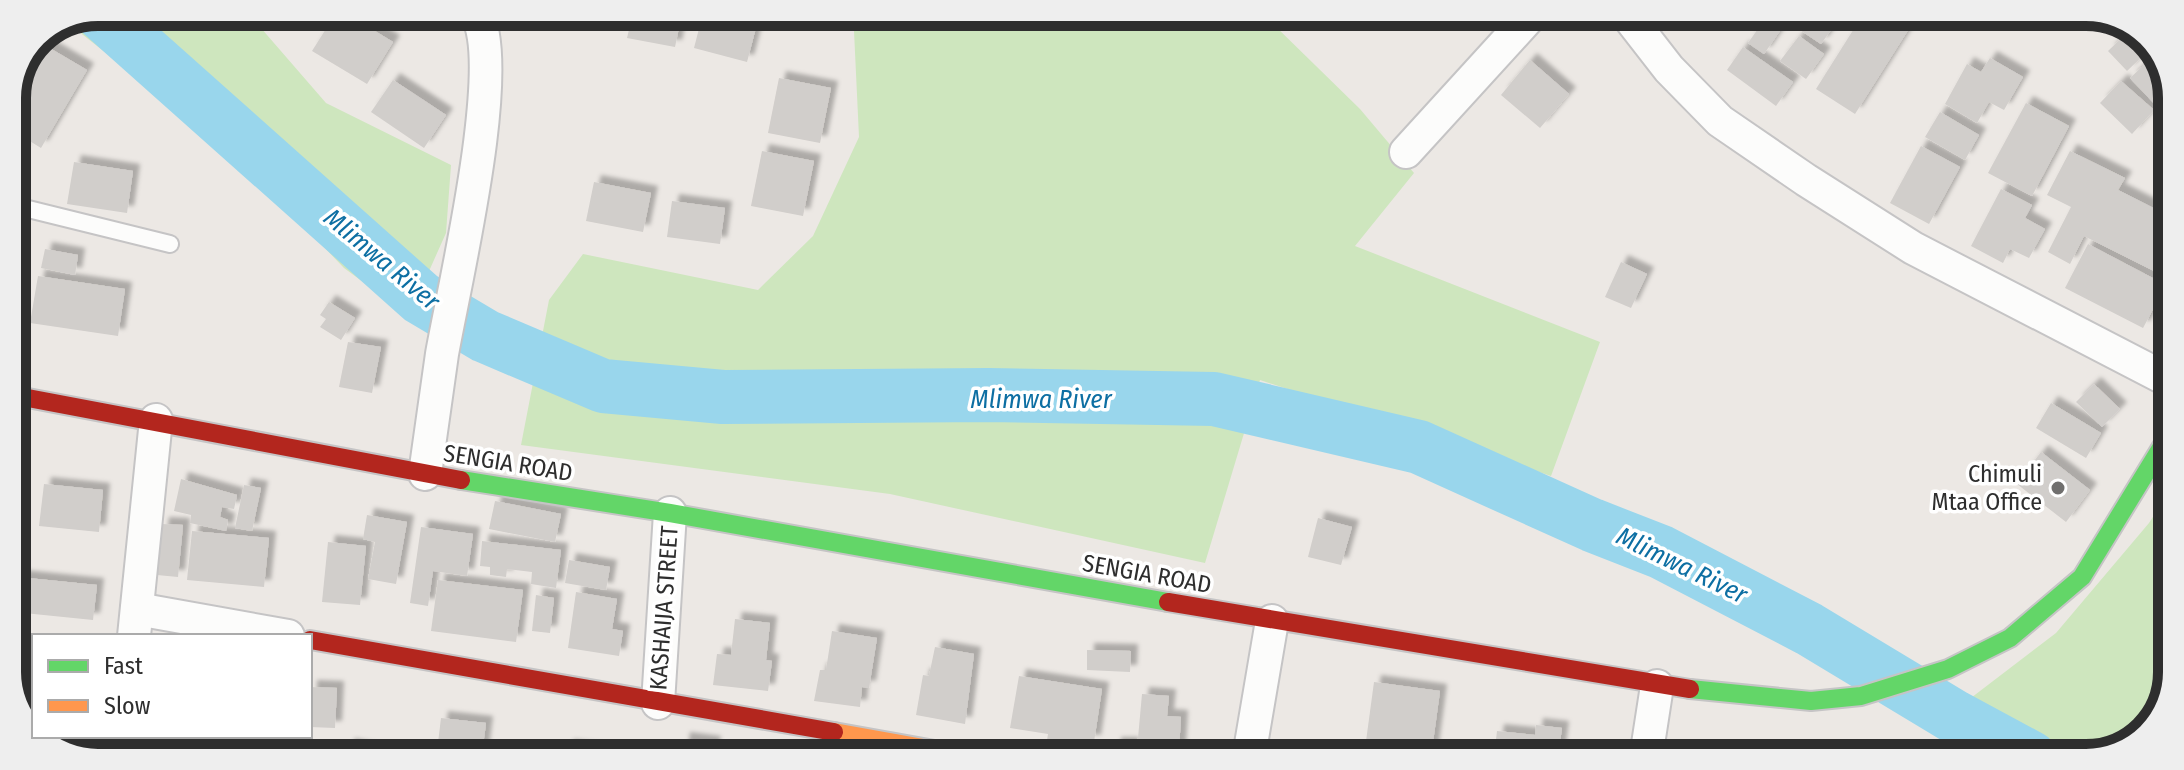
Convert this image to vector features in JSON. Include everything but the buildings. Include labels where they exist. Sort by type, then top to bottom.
[{"type":"street","points":[[425,474],[443,351],[457,287],[486,87],[486,35],[482,26]]},
{"type":"street","points":[[1406,152],[1521,26]]},
{"type":"street","points":[[1636,26],[1669,69],[1720,121],[1806,180],[1913,248],[2158,375]]},
{"type":"street","name":"SENGIA ROAD","points":[[26,397],[425,474],[670,513],[1272,621],[1657,686],[1811,701],[1861,696],[1948,669],[2010,638],[2082,577],[2158,453]]},
{"type":"street","points":[[156,420],[136,622],[266,634]]},
{"type":"street","name":"KASHAIJA STREET","points":[[658,703],[670,513]]},
{"type":"street","points":[[1251,744],[1272,621]]},
{"type":"street","points":[[312,640],[898,744]]},
{"type":"street","points":[[1648,744],[1657,686]]},
{"type":"lane","points":[[26,208],[170,244]]},
{"type":"green space","points":[[98,26],[259,26],[326,103],[451,165],[446,233],[409,316],[344,268],[235,154],[76,29]]},
{"type":"green space","points":[[860,26],[1275,26],[1360,109],[1414,173],[1355,246],[1600,342],[1551,476],[1260,380],[1205,563],[890,494],[521,445],[549,300],[583,254],[758,290],[813,236],[859,137],[854,31]]},
{"type":"green space","points":[[2158,509],[2158,672],[2151,704],[2140,720],[2109,740],[2086,744],[1954,744],[1929,730],[2056,633]]},
{"type":"waterway","name":"Mlimwa River","points":[[116,26],[421,298],[485,336],[603,386],[723,397],[988,395],[1214,399],[1419,447],[1592,525],[1661,552],[1809,629],[2005,744]]},
{"type":"traffic: fast","points":[[1690,689],[1811,701],[1861,696],[1948,669],[2010,638],[2082,577],[2158,453]]},
{"type":"traffic: fast","points":[[461,480],[670,513],[1168,602]]},
{"type":"traffic: slow","points":[[834,732],[901,744]]},
{"type":"traffic: jam","points":[[26,398],[461,480]]},
{"type":"traffic: jam","points":[[1168,602],[1690,689]]},
{"type":"traffic: jam","points":[[312,640],[834,732]]},
{"type":"place","name":"Chimuli Mtaa Office","points":[[2058,488]]}]
